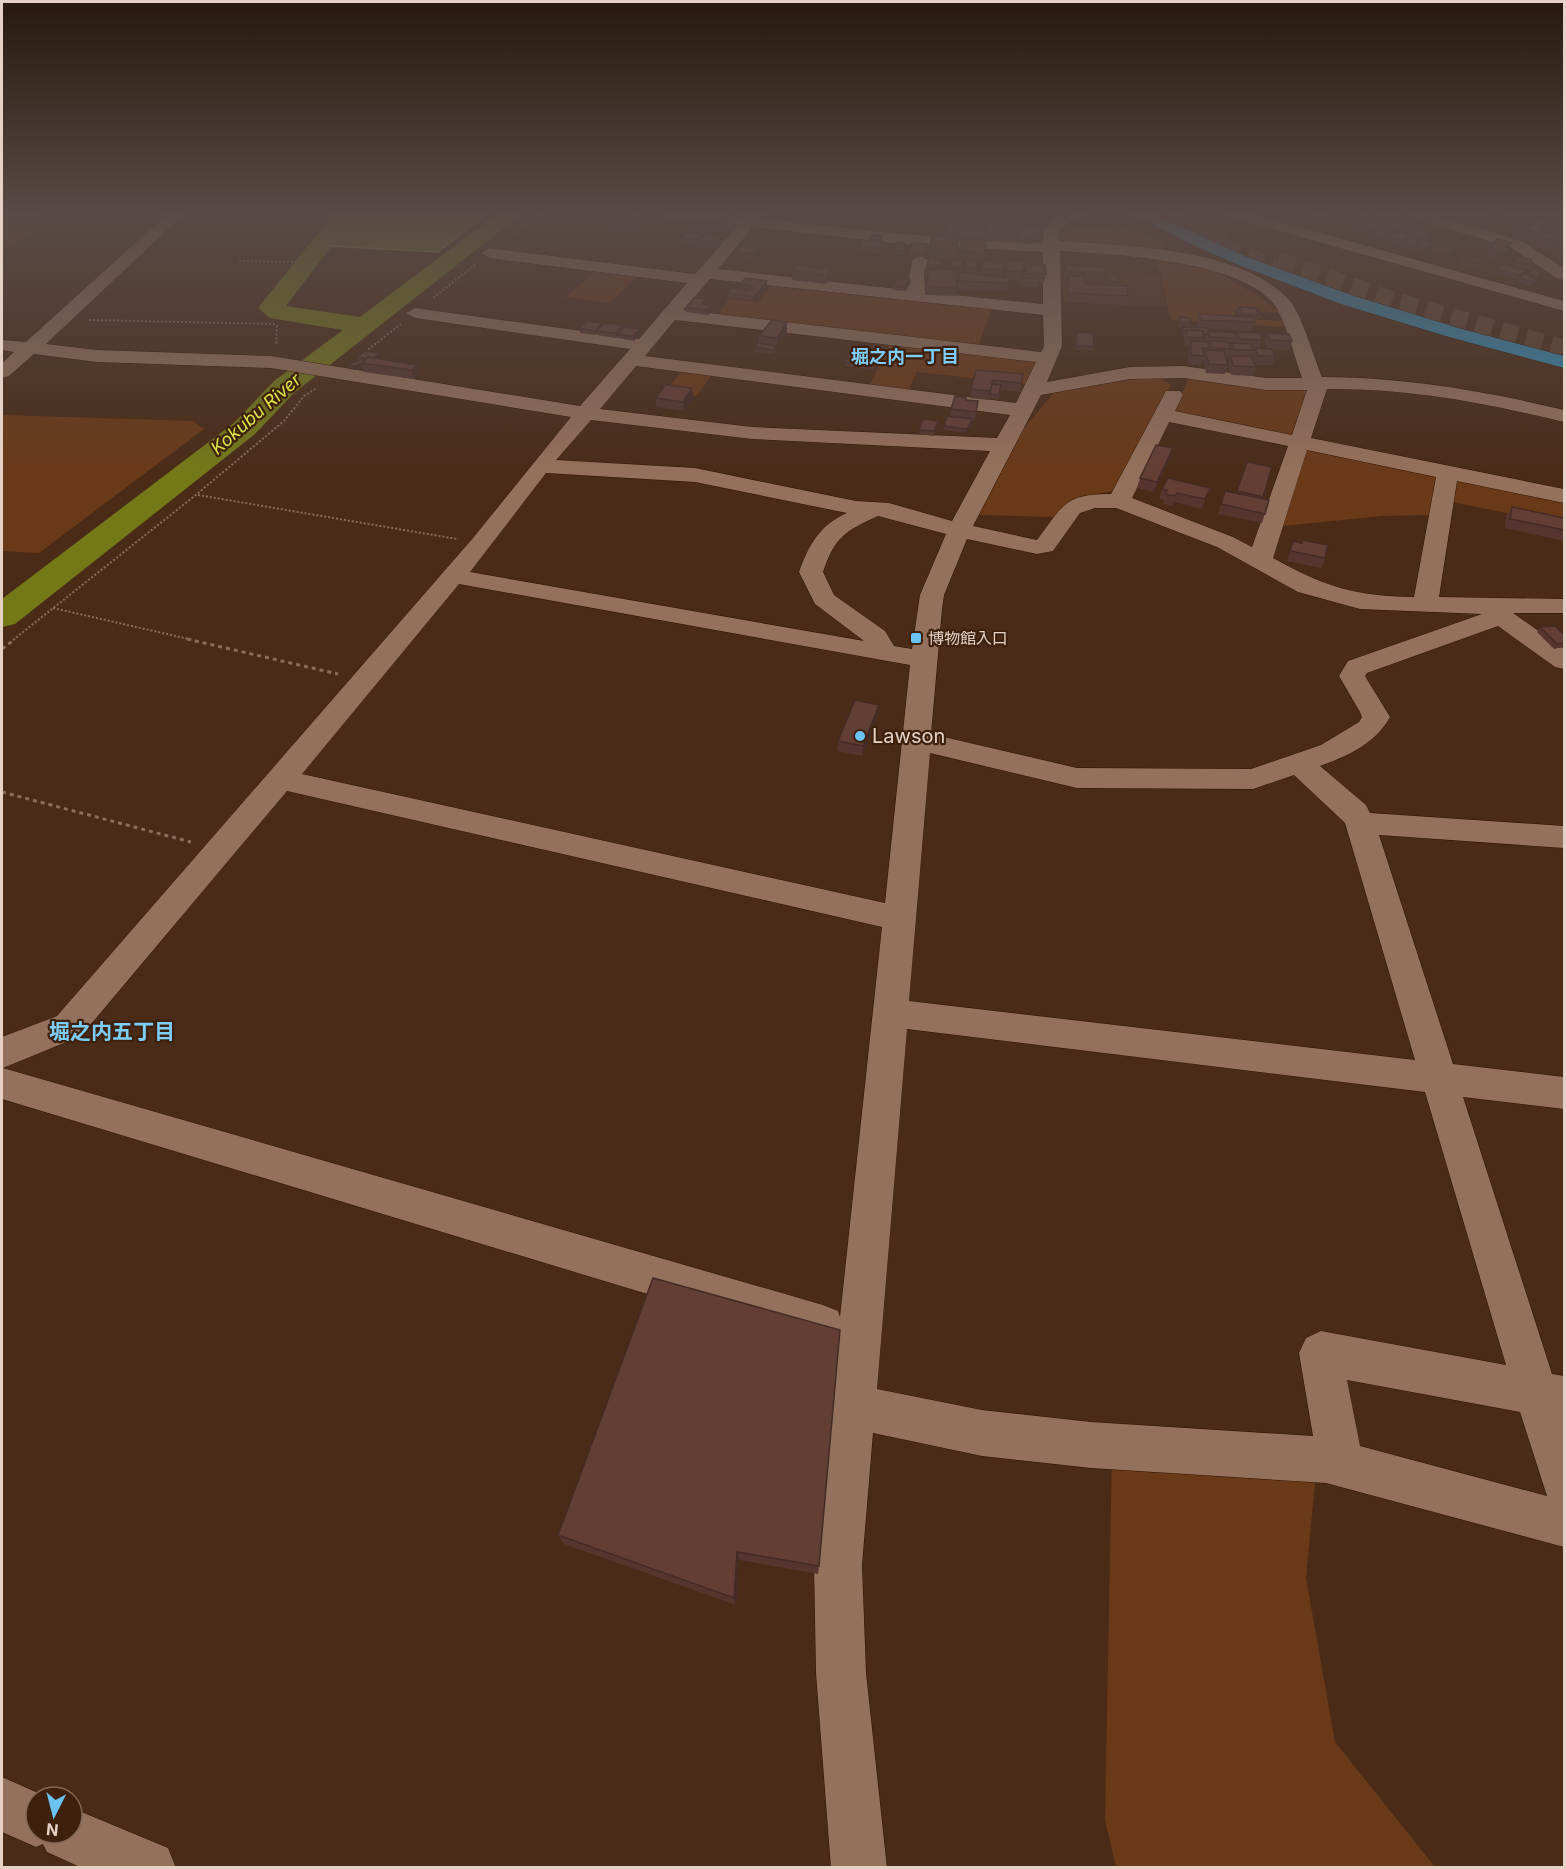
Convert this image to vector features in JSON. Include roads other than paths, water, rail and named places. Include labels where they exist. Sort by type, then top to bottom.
[{"type":"highway","points":[[1353,300],[1439,328],[1564,362]]},
{"type":"street","points":[[2,372],[85,300]]},
{"type":"street","points":[[2,1053],[69,1026],[481,543],[540,466],[684,300]]},
{"type":"street","points":[[955,300],[1054,311]]},
{"type":"street","points":[[859,1868],[841,1673],[838,1564],[923,658],[932,595],[959,530],[1053,346],[1054,300]]},
{"type":"street","points":[[1260,560],[1317,390],[1316,382],[1289,314],[1279,300]]},
{"type":"street","points":[[415,313],[639,353],[1027,400],[1130,373],[1184,372],[1266,384],[1316,382],[1397,386],[1461,394],[1564,416]]},
{"type":"street","points":[[673,314],[1047,358]]},
{"type":"street","points":[[29,323],[64,320]]},
{"type":"street","points":[[2,345],[97,356],[277,363],[588,413],[752,433],[1003,445]]},
{"type":"street","points":[[1119,501],[1184,372]]},
{"type":"street","points":[[1164,415],[1564,496]]},
{"type":"street","points":[[540,466],[695,475],[856,508],[889,510],[959,530],[1037,547],[1045,546],[1072,508],[1093,501],[1119,501],[1226,542],[1296,582],[1321,592],[1380,606],[1425,606],[1495,612],[1564,606]]},
{"type":"street","points":[[1425,606],[1448,472]]},
{"type":"street","points":[[875,509],[837,526],[820,543],[811,572],[824,599],[876,637],[885,652]]},
{"type":"street","points":[[453,576],[923,658]]},
{"type":"street","points":[[1495,612],[1564,661]]},
{"type":"street","points":[[916,740],[1077,778],[1144,776],[1253,778],[1300,764],[1352,741],[1370,728],[1376,717],[1352,676],[1357,667],[1495,612]]},
{"type":"street","points":[[1300,764],[1355,813],[1360,823],[1439,1079],[1551,1396],[1564,1482]]},
{"type":"street","points":[[281,779],[898,918]]},
{"type":"street","points":[[1360,823],[1564,837]]},
{"type":"street","points":[[891,1013],[1564,1093]]},
{"type":"street","points":[[2,1083],[859,1336]]},
{"type":"street","points":[[1340,1463],[1321,1353],[1551,1396]]},
{"type":"street","points":[[852,1406],[982,1433],[1091,1445],[1326,1460],[1564,1524]]},
{"type":"street","points":[[2,1804],[24,1814]]},
{"type":"street","points":[[84,1841],[147,1868]]},
{"type":"waterway","points":[[277,300],[271,308],[279,313],[364,325]]},
{"type":"waterway","name":"Kokubu River","points":[[2,616],[245,428],[284,387],[398,300]]},
{"type":"tunnel","points":[[1394,300],[1564,348]]},
{"type":"place","name":"博物館入口","points":[[916,638]]},
{"type":"place","name":"Lawson","points":[[860,736]]},
{"type":"district","name":"堀之内一丁目","points":[[905,357]]},
{"type":"district","name":"堀之内五丁目","points":[[112,1032]]}]
